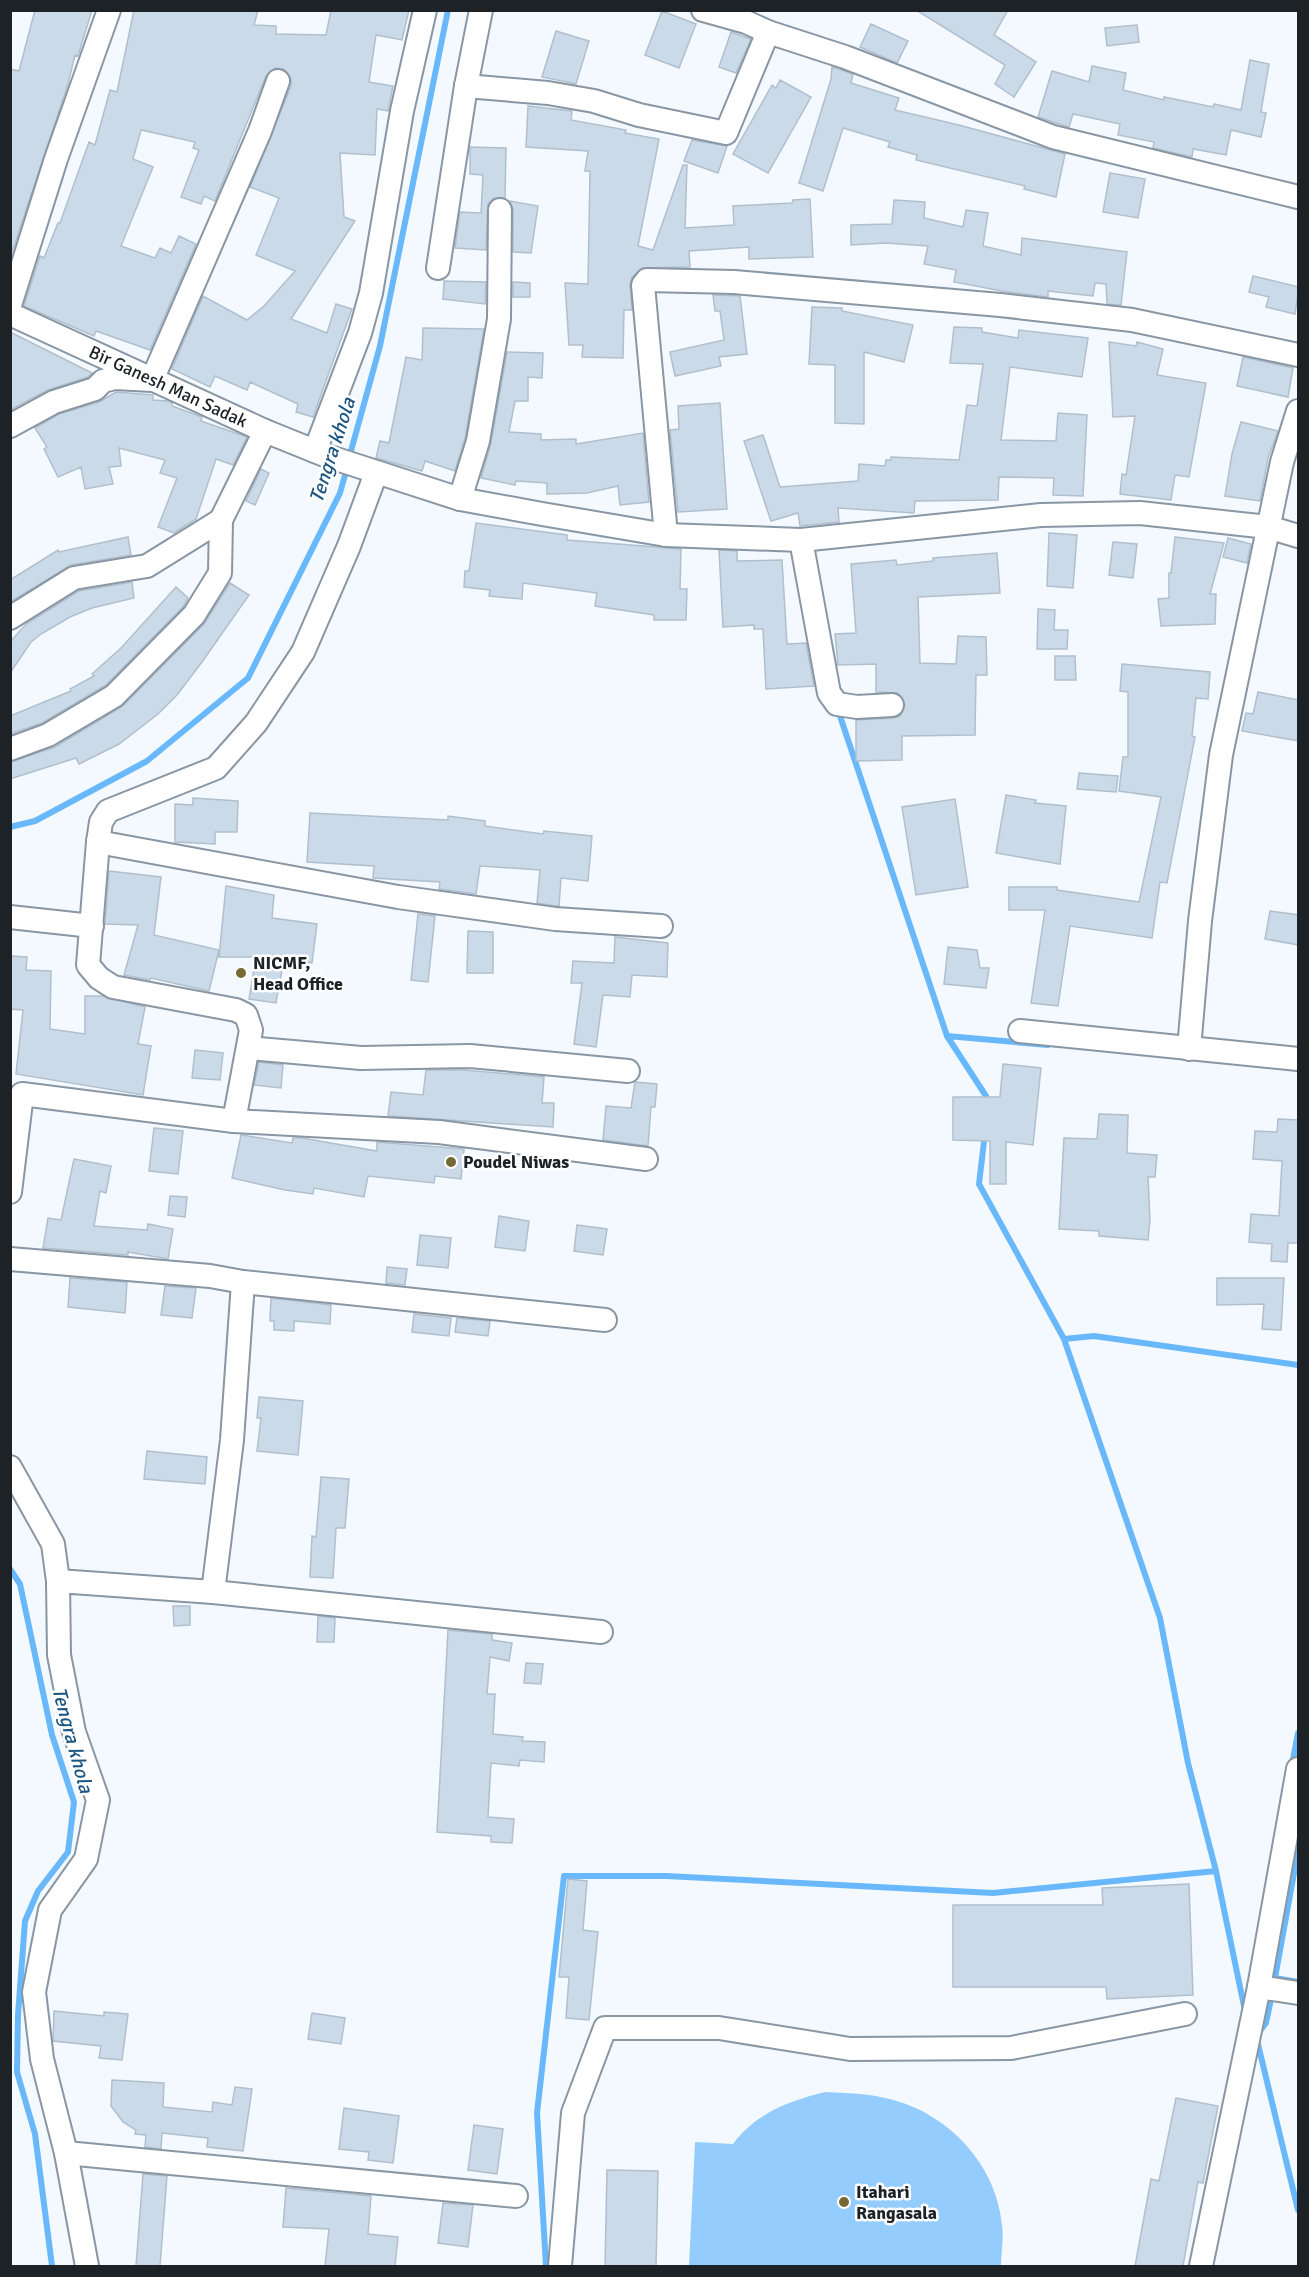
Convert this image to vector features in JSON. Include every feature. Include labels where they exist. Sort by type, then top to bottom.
[{"type":"street","points":[[10,306],[56,159],[109,10]]},
{"type":"street","points":[[321,453],[360,333],[370,293],[402,111],[425,10]]},
{"type":"street","points":[[438,268],[466,86],[481,10]]},
{"type":"street","points":[[703,10],[746,22],[768,32],[845,57],[1053,138],[1299,197]]},
{"type":"street","points":[[466,86],[548,93],[594,101],[639,115],[726,133],[768,32]]},
{"type":"street","points":[[10,426],[54,402],[95,389],[103,381],[115,378],[152,380],[260,131],[278,81]]},
{"type":"street","points":[[460,499],[478,441],[499,319],[500,210]]},
{"type":"street","points":[[666,535],[643,285],[647,280],[734,282],[1011,306],[1132,320],[1299,355]]},
{"type":"street","name":"Bir Ganesh Man Sadak","points":[[10,314],[265,431],[372,472],[460,499],[666,535],[801,540],[1041,514],[1140,513],[1268,527],[1299,536]]},
{"type":"street","points":[[1189,1049],[1200,921],[1221,755],[1282,462],[1299,411]]},
{"type":"street","points":[[10,749],[48,735],[114,696],[194,615],[220,573],[221,520],[265,431]]},
{"type":"street","points":[[234,1121],[251,1030],[246,1016],[236,1010],[113,987],[99,978],[88,966],[101,822],[108,811],[216,768],[256,723],[303,652],[349,546],[372,472]]},
{"type":"street","points":[[10,618],[74,578],[147,566],[221,520]]},
{"type":"street","points":[[801,540],[829,693],[837,704],[857,707],[892,705]]},
{"type":"street","points":[[98,842],[398,897],[555,919],[661,927]]},
{"type":"street","points":[[10,917],[92,926]]},
{"type":"street","points":[[1020,1031],[1299,1059]]},
{"type":"street","points":[[248,1048],[351,1058],[470,1056],[628,1071]]},
{"type":"street","points":[[10,1192],[16,1092],[234,1121],[439,1132],[646,1159]]},
{"type":"street","points":[[10,1259],[191,1274],[243,1282],[605,1320]]},
{"type":"street","points":[[213,1592],[232,1440],[243,1282]]},
{"type":"street","points":[[10,1467],[53,1544],[58,1581],[59,1655],[74,1732],[98,1800],[87,1859],[50,1910],[34,1992],[42,2059],[66,2153],[87,2266]]},
{"type":"street","points":[[58,1581],[213,1592],[601,1632]]},
{"type":"street","points":[[1201,2266],[1259,1987],[1299,1769]]},
{"type":"street","points":[[1259,1987],[1299,1993]]},
{"type":"street","points":[[560,2266],[573,2113],[605,2028],[718,2028],[850,2049],[1011,2048],[1185,2014]]},
{"type":"street","points":[[66,2153],[516,2196]]},
{"type":"shaded area","name":"Itahari Rangasala","points":[[825,2092],[894,2100],[922,2111],[956,2135],[970,2150],[992,2185],[1002,2225],[1001,2266],[689,2266],[695,2142],[733,2144],[742,2133],[763,2116],[786,2104]]},
{"type":"building","points":[[35,10],[92,10],[78,56],[75,55],[68,84],[10,258],[10,69],[19,71]]},
{"type":"building","points":[[134,10],[258,10],[254,25],[276,26],[276,34],[326,35],[331,10],[409,10],[402,40],[376,35],[369,82],[393,86],[388,111],[377,109],[375,155],[340,153],[344,217],[355,221],[291,319],[327,333],[336,304],[352,309],[313,417],[296,412],[298,404],[250,382],[247,390],[215,376],[210,387],[172,369],[203,296],[247,320],[264,306],[295,271],[256,255],[279,198],[250,187],[291,86],[291,78],[283,69],[275,68],[266,76],[215,201],[204,196],[201,204],[181,197],[199,150],[193,148],[195,142],[141,130],[133,159],[153,167],[121,246],[155,258],[160,248],[171,253],[179,236],[196,244],[150,350],[96,331],[94,336],[24,306],[40,256],[44,258],[58,223],[60,223],[89,142],[95,145],[110,90],[117,92]]},
{"type":"building","points":[[916,10],[1008,10],[994,35],[1036,62],[1014,97],[995,84],[1005,65]]},
{"type":"building","points":[[662,11],[696,24],[679,68],[645,55]]},
{"type":"building","points":[[871,24],[908,41],[897,63],[860,47]]},
{"type":"building","points":[[1137,25],[1139,42],[1107,46],[1105,28]]},
{"type":"building","points":[[556,31],[589,41],[576,84],[542,77]]},
{"type":"building","points":[[731,32],[751,39],[736,73],[719,67]]},
{"type":"building","points":[[1250,60],[1269,64],[1261,112],[1266,113],[1261,137],[1231,130],[1226,155],[1193,149],[1192,157],[1153,148],[1154,142],[1118,135],[1120,124],[1073,114],[1069,127],[1038,117],[1052,71],[1089,82],[1092,66],[1126,73],[1123,90],[1164,100],[1164,97],[1241,110]]},
{"type":"building","points":[[832,67],[853,74],[851,83],[899,98],[895,110],[1065,154],[1056,197],[1024,189],[1025,186],[916,160],[917,155],[888,147],[890,142],[843,128],[823,191],[799,183],[831,79]]},
{"type":"building","points":[[780,80],[811,97],[768,173],[733,154],[772,85],[776,88]]},
{"type":"building","points":[[528,106],[572,111],[571,120],[626,130],[625,133],[659,139],[638,246],[653,250],[683,165],[687,165],[685,228],[734,225],[733,206],[792,203],[793,200],[810,199],[813,257],[749,259],[749,247],[689,251],[690,267],[642,268],[632,277],[630,285],[632,310],[624,310],[623,358],[582,357],[583,345],[569,345],[565,283],[588,284],[590,171],[585,171],[588,151],[526,147]]},
{"type":"building","points":[[692,140],[727,146],[718,173],[684,161]]},
{"type":"building","points":[[470,147],[506,148],[505,198],[494,198],[488,204],[486,250],[455,248],[460,212],[481,213],[483,175],[470,174]]},
{"type":"building","points":[[1110,173],[1145,179],[1138,218],[1103,212]]},
{"type":"building","points":[[894,200],[925,202],[924,218],[963,227],[966,210],[988,213],[983,246],[1021,255],[1022,238],[1127,252],[1121,305],[1107,304],[1106,284],[1095,283],[1093,296],[1048,291],[1048,297],[1007,292],[954,282],[956,270],[924,264],[928,246],[886,243],[851,245],[851,225],[892,224]]},
{"type":"building","points":[[510,201],[538,206],[531,253],[513,252],[513,210]]},
{"type":"building","points":[[1253,276],[1299,287],[1295,314],[1266,307],[1269,297],[1249,292]]},
{"type":"building","points":[[444,281],[486,282],[485,304],[443,299]]},
{"type":"building","points":[[513,282],[530,283],[530,297],[513,297]]},
{"type":"building","points":[[713,295],[740,296],[747,354],[719,357],[721,366],[675,376],[670,352],[724,340],[720,311],[715,311]]},
{"type":"building","points":[[812,307],[842,308],[842,311],[913,325],[904,362],[864,352],[864,424],[835,423],[835,365],[809,364]]},
{"type":"building","points":[[954,327],[982,328],[982,332],[1018,338],[1019,330],[1088,338],[1082,377],[1010,367],[1001,440],[1056,441],[1058,413],[1087,415],[1083,496],[1053,495],[1054,478],[999,477],[998,500],[915,501],[914,513],[838,508],[839,522],[800,526],[798,513],[771,521],[744,441],[763,435],[780,487],[858,481],[859,464],[885,466],[886,460],[891,460],[891,457],[959,460],[967,405],[977,406],[983,364],[950,363]]},
{"type":"building","points":[[423,328],[484,329],[465,438],[455,471],[425,461],[422,471],[376,458],[380,441],[389,443],[406,357],[422,360]]},
{"type":"building","points":[[10,332],[92,373],[88,377],[48,390],[10,410]]},
{"type":"building","points":[[1109,342],[1136,346],[1137,342],[1163,349],[1157,375],[1206,383],[1189,477],[1175,475],[1171,500],[1120,494],[1122,474],[1126,475],[1135,416],[1113,417]]},
{"type":"building","points":[[507,352],[543,353],[542,378],[528,377],[528,401],[515,401],[509,432],[541,434],[541,440],[576,439],[576,444],[643,433],[649,502],[620,505],[618,486],[587,493],[547,494],[547,483],[516,481],[515,485],[481,478],[491,443]]},
{"type":"building","points":[[1243,357],[1293,368],[1288,397],[1237,386]]},
{"type":"building","points":[[116,392],[153,395],[153,400],[168,401],[172,403],[172,406],[202,417],[201,421],[247,437],[233,465],[216,459],[196,519],[174,533],[158,527],[177,478],[160,473],[165,460],[119,448],[121,466],[109,467],[113,484],[85,489],[81,467],[58,477],[44,449],[47,447],[35,428],[59,414],[99,402]]},
{"type":"building","points":[[720,403],[727,509],[678,512],[670,430],[679,429],[678,406]]},
{"type":"building","points":[[1241,422],[1278,431],[1268,458],[1260,501],[1225,496],[1232,454]]},
{"type":"building","points":[[261,469],[269,473],[255,505],[246,501]]},
{"type":"building","points":[[476,523],[567,535],[567,540],[681,549],[680,589],[687,589],[686,620],[654,620],[654,615],[595,606],[597,593],[523,583],[522,599],[489,596],[490,590],[464,587],[465,571],[469,571]]},
{"type":"building","points":[[1049,533],[1077,535],[1073,588],[1047,586]]},
{"type":"building","points":[[128,537],[131,555],[71,565],[12,601],[10,599],[10,580],[58,550],[59,552]]},
{"type":"building","points":[[1175,537],[1224,543],[1210,594],[1216,594],[1215,624],[1161,626],[1158,599],[1169,598],[1169,573],[1171,573]]},
{"type":"building","points":[[1228,538],[1251,544],[1247,563],[1223,557]]},
{"type":"building","points":[[1113,542],[1137,544],[1133,578],[1109,575]]},
{"type":"building","points":[[719,550],[737,551],[737,561],[782,560],[787,644],[806,643],[814,686],[766,689],[763,629],[754,629],[754,625],[723,627]]},
{"type":"building","points":[[997,553],[1000,593],[918,597],[920,663],[956,664],[958,636],[986,637],[987,675],[976,675],[975,735],[902,736],[902,760],[856,761],[856,720],[900,716],[905,705],[898,693],[876,692],[876,664],[838,665],[835,634],[856,633],[851,564],[896,560],[897,565],[933,561],[933,558]]},
{"type":"building","points":[[132,582],[134,598],[92,608],[70,617],[41,634],[31,642],[10,673],[10,642],[26,624],[79,591]]},
{"type":"building","points":[[230,583],[249,595],[177,695],[158,714],[119,744],[79,764],[76,758],[10,779],[10,762],[55,747],[123,706],[204,624]]},
{"type":"building","points":[[176,587],[188,598],[183,607],[106,685],[42,723],[10,734],[10,716],[71,691],[70,689],[94,676],[92,674],[121,648]]},
{"type":"building","points":[[1038,609],[1055,610],[1054,630],[1068,630],[1067,649],[1037,649]]},
{"type":"building","points":[[1055,656],[1075,656],[1076,680],[1055,680]]},
{"type":"building","points":[[1122,664],[1210,672],[1208,699],[1196,698],[1192,736],[1195,737],[1167,883],[1160,882],[1152,938],[1070,926],[1058,1006],[1031,1003],[1045,910],[1009,910],[1009,887],[1057,887],[1057,890],[1139,902],[1161,797],[1119,791],[1123,757],[1128,757],[1128,692],[1120,691]]},
{"type":"building","points":[[1258,692],[1299,700],[1299,741],[1242,731],[1246,713],[1253,714]]},
{"type":"building","points":[[1079,773],[1118,776],[1116,792],[1077,789]]},
{"type":"building","points":[[1006,795],[1036,800],[1035,803],[1066,806],[1060,864],[996,853]]},
{"type":"building","points":[[193,798],[238,801],[237,832],[215,832],[215,844],[175,842],[175,804],[193,805]]},
{"type":"building","points":[[955,799],[968,887],[916,895],[902,807]]},
{"type":"building","points":[[310,813],[448,820],[448,816],[485,821],[485,826],[543,834],[544,831],[592,836],[588,881],[561,878],[559,906],[556,906],[537,903],[540,870],[480,866],[476,894],[439,889],[440,882],[373,878],[374,866],[307,862]]},
{"type":"building","points":[[109,871],[161,877],[154,935],[219,950],[209,991],[151,978],[150,980],[124,975],[138,925],[105,924]]},
{"type":"building","points":[[226,886],[274,895],[272,918],[317,924],[312,963],[284,959],[276,1003],[249,999],[256,957],[219,957]]},
{"type":"building","points":[[1270,911],[1299,915],[1299,945],[1265,939]]},
{"type":"building","points":[[418,914],[435,916],[428,982],[411,980]]},
{"type":"building","points":[[468,931],[493,932],[493,973],[467,973]]},
{"type":"building","points":[[615,937],[668,943],[667,977],[632,975],[630,997],[603,995],[596,1047],[574,1044],[582,983],[571,983],[573,961],[614,963]]},
{"type":"building","points":[[948,947],[977,950],[980,968],[989,968],[986,988],[944,984]]},
{"type":"building","points":[[10,956],[27,957],[26,970],[51,971],[50,1029],[85,1034],[85,996],[103,996],[145,1007],[138,1044],[151,1046],[143,1095],[16,1074],[23,1010],[10,1009]]},
{"type":"building","points":[[195,1050],[223,1053],[220,1080],[192,1078]]},
{"type":"building","points":[[259,1062],[283,1065],[281,1088],[254,1085]]},
{"type":"building","points":[[1003,1064],[1041,1068],[1033,1145],[1006,1142],[1006,1184],[990,1184],[990,1141],[953,1140],[953,1097],[1000,1097]]},
{"type":"building","points":[[426,1070],[464,1070],[544,1077],[542,1103],[554,1103],[553,1127],[388,1116],[391,1092],[423,1095]]},
{"type":"building","points":[[635,1082],[657,1084],[655,1107],[651,1107],[648,1146],[603,1140],[606,1106],[631,1108]]},
{"type":"building","points":[[1099,1114],[1128,1115],[1127,1153],[1157,1155],[1155,1177],[1148,1177],[1150,1220],[1148,1240],[1099,1236],[1099,1231],[1059,1229],[1064,1138],[1097,1139]]},
{"type":"building","points":[[1278,1119],[1299,1120],[1299,1243],[1288,1243],[1287,1262],[1271,1261],[1272,1244],[1249,1242],[1251,1214],[1279,1216],[1282,1161],[1253,1159],[1255,1131],[1277,1132]]},
{"type":"building","points":[[154,1128],[183,1131],[178,1174],[149,1171]]},
{"type":"building","points":[[241,1135],[292,1143],[293,1138],[302,1138],[377,1151],[377,1142],[464,1149],[461,1179],[435,1176],[434,1183],[368,1176],[364,1197],[314,1188],[313,1194],[285,1190],[232,1178]]},
{"type":"building","points":[[74,1159],[111,1166],[106,1193],[100,1191],[94,1226],[147,1230],[148,1224],[173,1229],[168,1259],[128,1252],[128,1255],[43,1248],[48,1218],[61,1220]]},
{"type":"building","points":[[170,1196],[187,1197],[185,1217],[168,1215]]},
{"type":"building","points":[[499,1216],[529,1221],[525,1251],[495,1247]]},
{"type":"building","points":[[577,1225],[607,1229],[603,1255],[574,1251]]},
{"type":"building","points":[[420,1235],[451,1238],[448,1268],[417,1265]]},
{"type":"building","points":[[387,1267],[407,1269],[405,1285],[386,1283]]},
{"type":"building","points":[[70,1278],[127,1282],[125,1313],[68,1307]]},
{"type":"building","points":[[1217,1278],[1284,1278],[1281,1330],[1262,1329],[1264,1304],[1217,1305]]},
{"type":"building","points":[[165,1286],[196,1288],[192,1318],[161,1315]]},
{"type":"building","points":[[271,1298],[331,1305],[330,1324],[294,1321],[294,1331],[274,1330],[274,1321],[270,1321]]},
{"type":"building","points":[[414,1314],[451,1318],[449,1336],[412,1332]]},
{"type":"building","points":[[457,1318],[490,1321],[488,1336],[455,1332]]},
{"type":"building","points":[[259,1397],[303,1401],[298,1455],[257,1451],[261,1418],[257,1418]]},
{"type":"building","points":[[147,1451],[207,1457],[205,1484],[144,1479]]},
{"type":"building","points":[[321,1477],[349,1479],[345,1528],[336,1528],[333,1578],[310,1577],[312,1536],[316,1537]]},
{"type":"building","points":[[173,1606],[190,1606],[190,1625],[174,1626]]},
{"type":"building","points":[[318,1616],[335,1618],[334,1642],[317,1642]]},
{"type":"building","points":[[448,1630],[492,1634],[492,1640],[512,1643],[509,1661],[490,1657],[487,1694],[495,1694],[493,1734],[523,1737],[522,1741],[545,1742],[544,1762],[520,1760],[519,1766],[491,1763],[488,1817],[514,1819],[512,1843],[491,1842],[491,1836],[437,1832]]},
{"type":"building","points":[[526,1663],[543,1664],[541,1684],[524,1683]]},
{"type":"building","points":[[568,1879],[587,1881],[583,1930],[598,1932],[589,2020],[566,2018],[569,1977],[559,1977]]},
{"type":"building","points":[[1189,1884],[1193,1995],[1107,1999],[1106,1987],[953,1987],[953,1905],[1103,1905],[1102,1888]]},
{"type":"building","points":[[54,2011],[104,2016],[104,2012],[128,2014],[122,2060],[99,2058],[101,2046],[53,2041]]},
{"type":"building","points":[[312,2013],[345,2018],[341,2044],[308,2039]]},
{"type":"building","points":[[112,2080],[164,2083],[163,2107],[212,2112],[213,2102],[232,2105],[235,2087],[252,2089],[243,2151],[207,2147],[208,2138],[162,2133],[161,2149],[145,2147],[146,2135],[135,2134],[136,2130],[123,2122],[111,2106]]},
{"type":"building","points":[[1176,2098],[1218,2106],[1203,2183],[1198,2182],[1183,2266],[1135,2266],[1151,2179],[1159,2181]]},
{"type":"building","points":[[344,2108],[399,2116],[393,2163],[368,2160],[369,2152],[339,2149]]},
{"type":"building","points":[[474,2125],[503,2129],[497,2174],[468,2170]]},
{"type":"building","points":[[607,2170],[658,2171],[656,2266],[605,2266]]},
{"type":"building","points":[[143,2174],[167,2176],[160,2266],[136,2266]]},
{"type":"building","points":[[286,2188],[371,2196],[368,2234],[398,2237],[395,2266],[325,2266],[329,2229],[283,2227]]},
{"type":"building","points":[[443,2203],[473,2205],[468,2247],[438,2243]]},
{"type":"waterway","name":"Tengra khola","points":[[349,458],[380,346],[448,10]]},
{"type":"waterway","name":"Tengra khola","points":[[10,827],[35,821],[147,761],[248,678],[340,493],[347,468]]},
{"type":"waterway","points":[[840,716],[947,1036],[986,1096],[987,1105]]},
{"type":"waterway","points":[[947,1036],[1048,1045]]},
{"type":"waterway","points":[[985,1133],[979,1184],[1064,1339],[1160,1618],[1188,1763],[1216,1871],[1245,2011]]},
{"type":"waterway","points":[[1064,1339],[1094,1336],[1298,1365]]},
{"type":"waterway","name":"Tengra khola","points":[[10,1569],[20,1584],[52,1735],[74,1802],[68,1852],[38,1891],[25,1921],[18,2015],[17,2072],[35,2134],[52,2266]]},
{"type":"waterway","points":[[1292,1765],[1298,1733]]},
{"type":"waterway","points":[[1298,1851],[1275,1978],[1298,1982]]},
{"type":"waterway","points":[[546,2266],[537,2113],[564,1876],[666,1876],[993,1893],[1216,1871]]},
{"type":"waterway","points":[[1271,1999],[1266,2023],[1256,2036],[1298,2210]]},
{"type":"place","name":"NICMF, Head Office","points":[[241,973]]},
{"type":"place","name":"Poudel Niwas","points":[[451,1162]]},
{"type":"place","name":"Itahari Rangasala","points":[[844,2202]]}]
